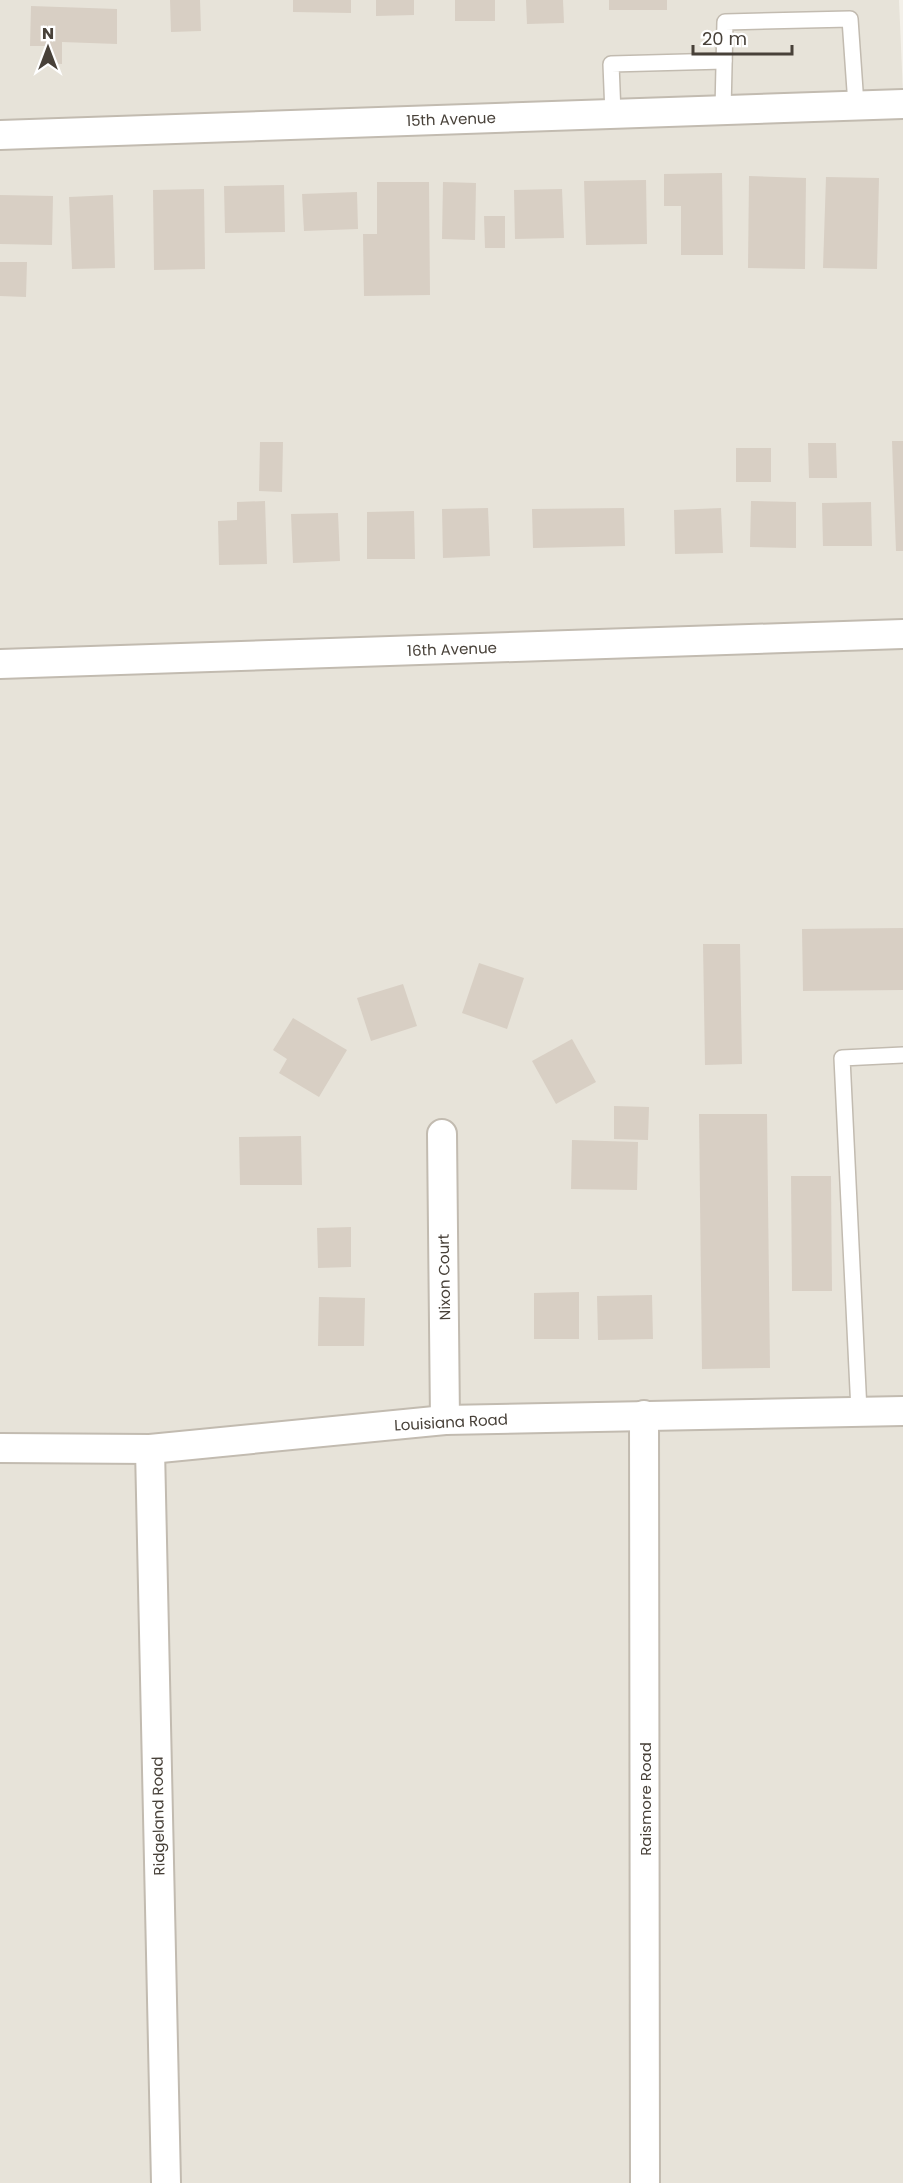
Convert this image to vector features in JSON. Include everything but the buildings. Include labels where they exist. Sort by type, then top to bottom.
[{"type":"street","name":"15th Avenue","points":[[0,135],[903,104]]},
{"type":"street","name":"16th Avenue","points":[[0,664],[903,634]]},
{"type":"street","name":"Nixon Court","points":[[442,1134],[445,1420]]},
{"type":"street","name":"Louisiana Road","points":[[0,1448],[150,1449],[445,1420],[903,1411]]},
{"type":"street","name":"Raismore Road","points":[[644,1415],[645,2183]]},
{"type":"street","name":"Ridgeland Road","points":[[150,1449],[166,2183]]},
{"type":"lane","points":[[723,110],[725,22],[850,20],[856,105]]},
{"type":"lane","points":[[613,114],[611,64],[724,61]]},
{"type":"lane","points":[[859,1411],[842,1058],[903,1055]]},
{"type":"shaded area","points":[[0,0],[899,0],[903,94],[903,2183],[0,2183]]}]
